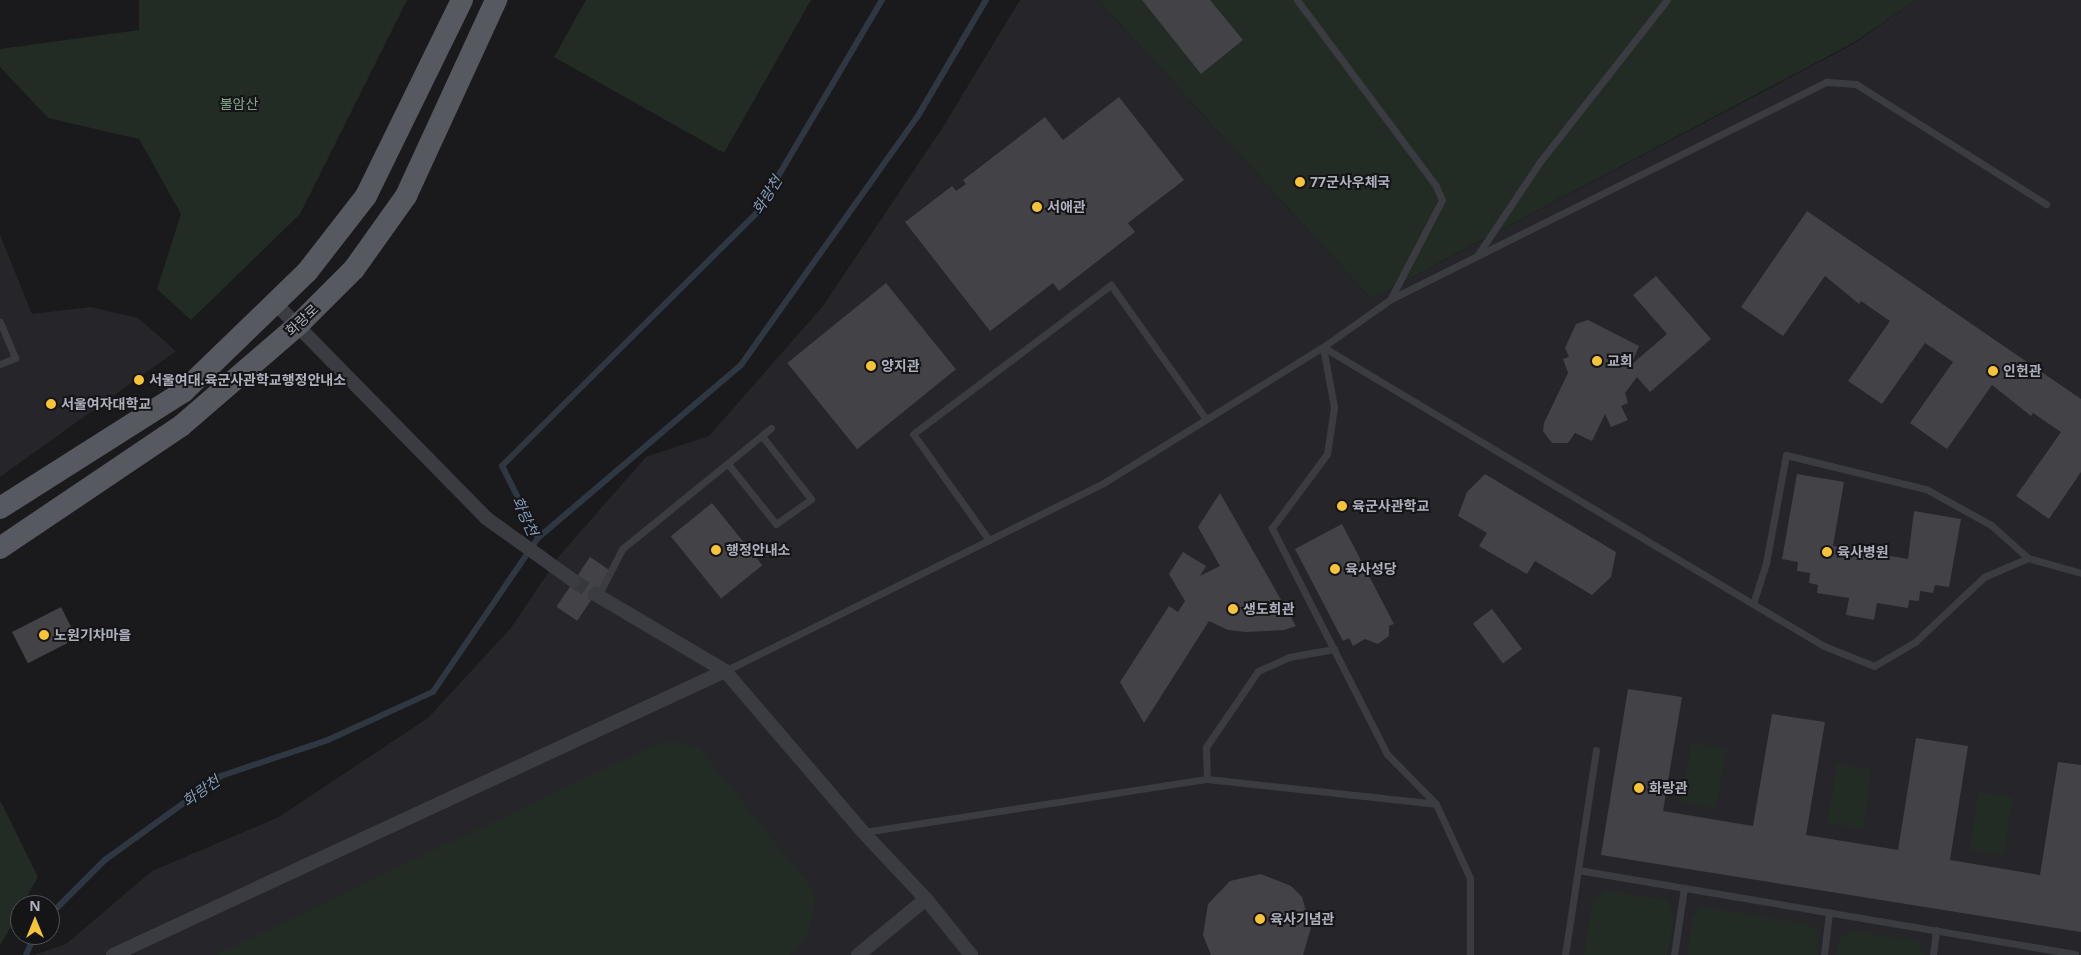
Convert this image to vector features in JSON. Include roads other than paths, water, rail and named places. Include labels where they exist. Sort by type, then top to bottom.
[{"type":"main road","points":[[0,508],[183,392],[307,272],[366,196],[462,0]]},
{"type":"main road","name":"화랑로","points":[[0,548],[181,426],[298,325],[354,269],[406,196],[496,0]]},
{"type":"street","points":[[276,304],[486,518],[572,580]]},
{"type":"street","points":[[597,595],[725,671],[863,832],[926,899],[971,955]]},
{"type":"street","points":[[113,955],[725,671]]},
{"type":"street","points":[[858,955],[926,899]]},
{"type":"lane","points":[[1297,0],[1436,186],[1442,200],[1391,299]]},
{"type":"lane","points":[[1476,257],[1539,163],[1667,0]]},
{"type":"lane","points":[[725,671],[1105,482],[1323,347],[1391,299],[1827,82],[1856,84],[2046,204]]},
{"type":"lane","points":[[990,540],[913,434],[1110,285],[1206,420]]},
{"type":"lane","points":[[0,322],[15,358],[0,364]]},
{"type":"lane","points":[[1323,347],[1824,646],[1874,666],[1915,642],[1984,578],[2028,558]]},
{"type":"lane","points":[[1323,347],[1334,407],[1327,454],[1272,528],[1387,754],[1436,804],[1470,878],[1470,955]]},
{"type":"lane","points":[[597,595],[622,549],[771,428]]},
{"type":"lane","points":[[728,464],[776,524],[811,499],[762,436]]},
{"type":"lane","points":[[1753,604],[1766,562],[1786,455],[1926,489],[1991,525],[2028,558],[2081,573]]},
{"type":"lane","points":[[1207,779],[1206,747],[1258,672],[1289,657],[1334,650]]},
{"type":"lane","points":[[1564,955],[1596,750]]},
{"type":"lane","points":[[863,832],[1207,779],[1436,804]]},
{"type":"lane","points":[[1578,870],[2075,954]]},
{"type":"lane","points":[[1674,955],[1684,888]]},
{"type":"lane","points":[[1824,955],[1829,912]]},
{"type":"lane","points":[[1933,955],[1936,930]]},
{"type":"waterway","name":"화랑천","points":[[60,905],[105,860],[221,776],[328,740],[433,692],[538,538],[502,466],[756,214],[882,0]]},
{"type":"waterway","points":[[538,538],[741,365],[918,116],[986,0]]},
{"type":"waterway","name":"화랑천","points":[[26,955],[30,945]]},
{"type":"tunnel","points":[[574,581],[595,594]]},
{"type":"place","name":"77군사우체국","points":[[1300,182]]},
{"type":"place","name":"서애관","points":[[1037,207]]},
{"type":"place","name":"교회","points":[[1597,361]]},
{"type":"place","name":"양지관","points":[[871,366]]},
{"type":"place","name":"인헌관","points":[[1993,371]]},
{"type":"place","name":"서울여대.육군사관학교행정안내소","points":[[139,380]]},
{"type":"place","name":"서울여자대학교","points":[[51,404]]},
{"type":"place","name":"육군사관학교","points":[[1342,506]]},
{"type":"place","name":"행정안내소","points":[[716,550]]},
{"type":"place","name":"육사병원","points":[[1827,552]]},
{"type":"place","name":"육사성당","points":[[1335,569]]},
{"type":"place","name":"생도회관","points":[[1233,609]]},
{"type":"place","name":"노원기차마을","points":[[44,635]]},
{"type":"place","name":"화랑관","points":[[1639,788]]},
{"type":"place","name":"육사기념관","points":[[1260,919]]},
{"type":"park label","name":"불암산","points":[[239,104]]}]
